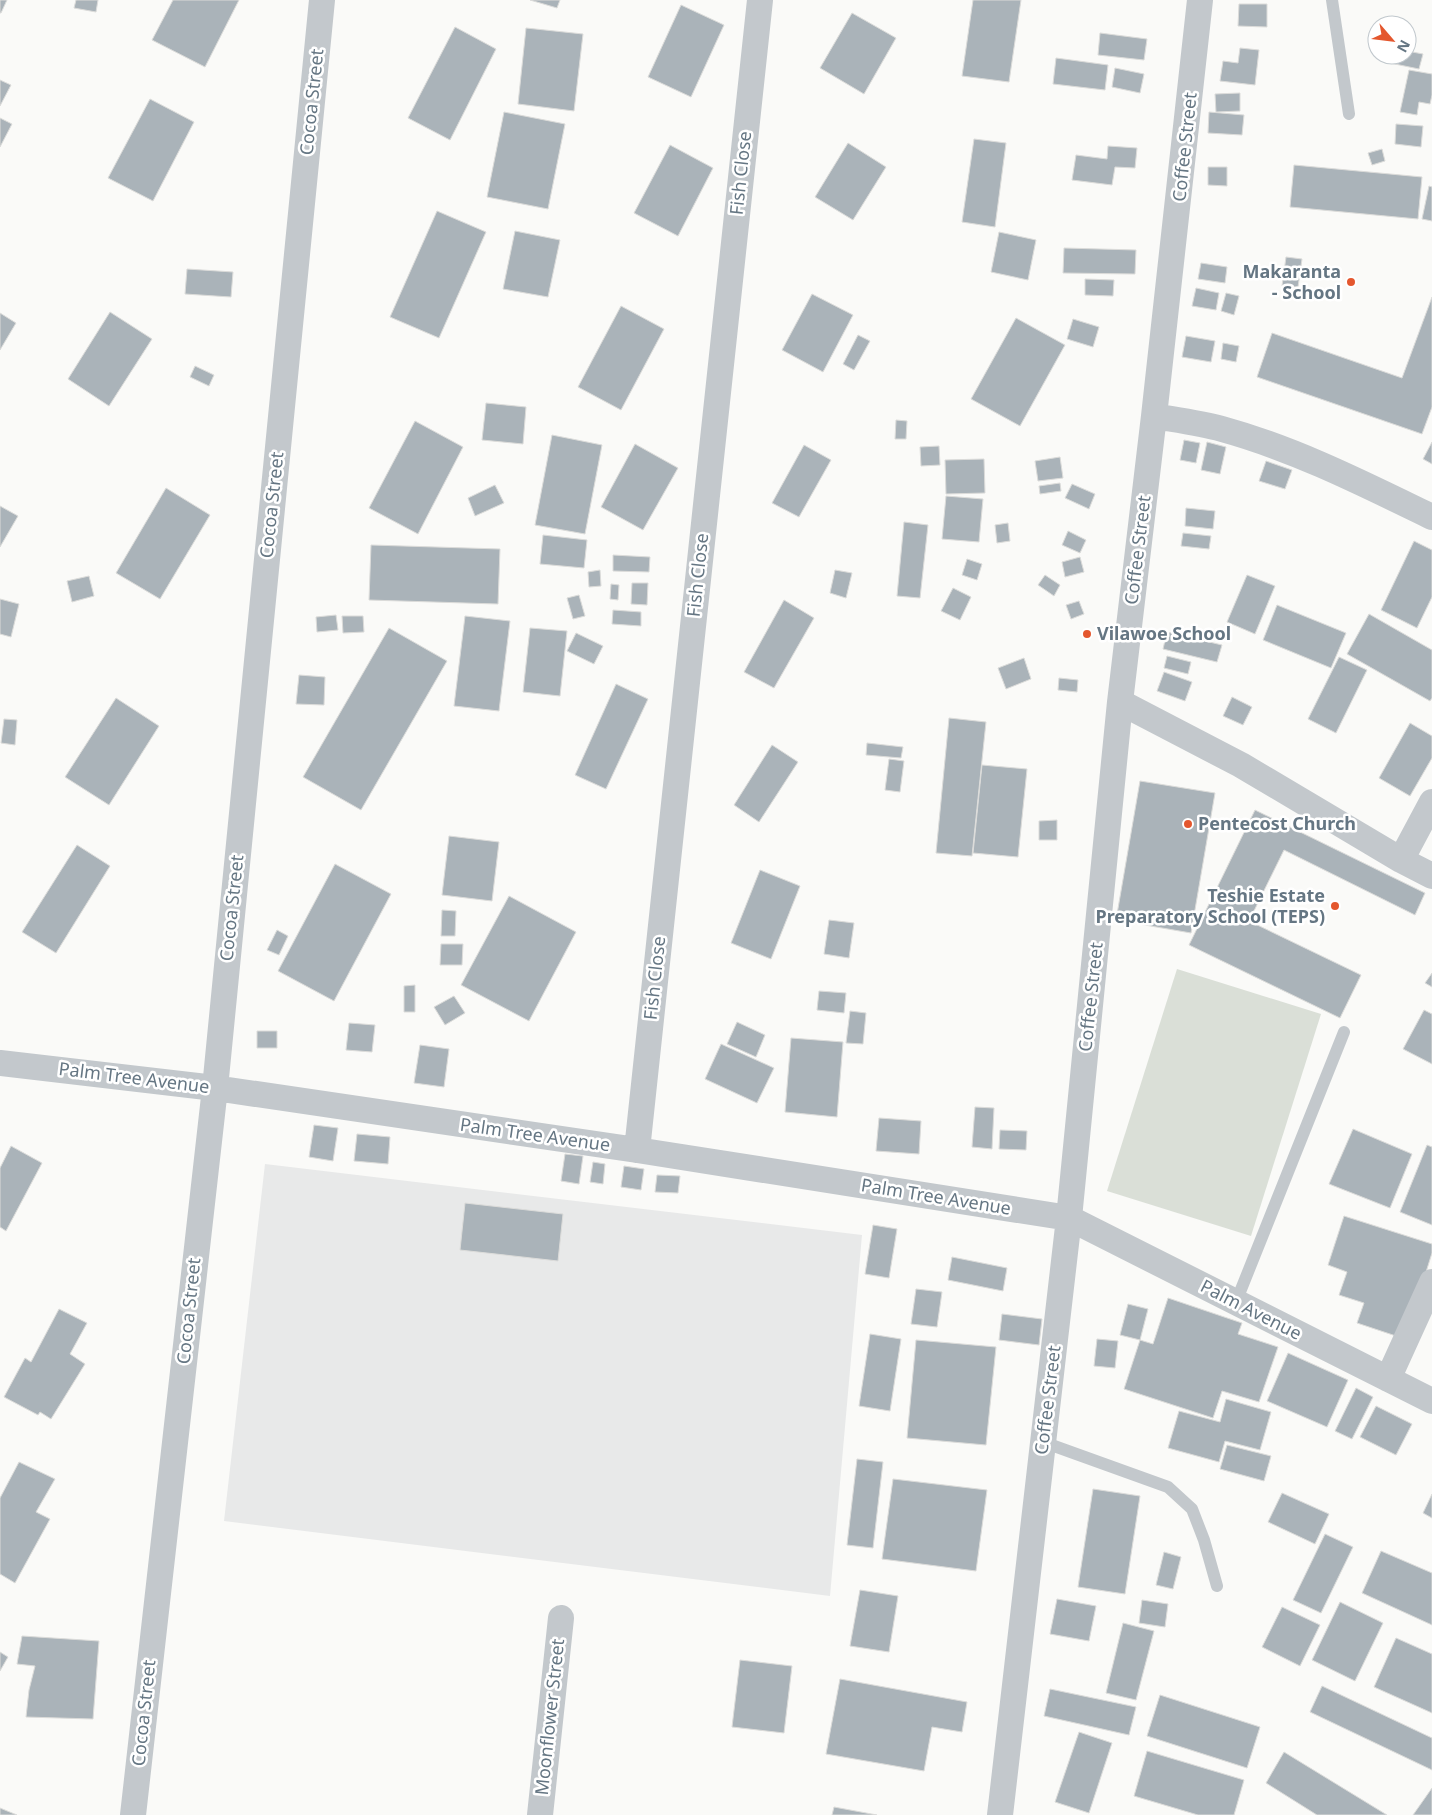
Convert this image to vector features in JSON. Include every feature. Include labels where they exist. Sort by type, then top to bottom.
[{"type":"street","name":"Cocoa Street","points":[[133,1815],[215,1088],[322,0]]},
{"type":"street","name":"Fish Close","points":[[637,1150],[760,0]]},
{"type":"street","name":"Coffee Street","points":[[1000,1815],[1069,1218],[1120,702],[1200,0]]},
{"type":"street","points":[[1154,416],[1221,429],[1273,446],[1349,477],[1432,517]]},
{"type":"street","points":[[1120,702],[1240,765],[1401,860],[1432,876]]},
{"type":"street","points":[[1401,860],[1432,802]]},
{"type":"street","name":"Palm Tree Avenue","points":[[0,1063],[215,1088],[637,1150],[1069,1218]]},
{"type":"street","name":"Palm Avenue","points":[[1069,1218],[1432,1402]]},
{"type":"street","points":[[1388,1379],[1432,1282]]},
{"type":"street","name":"Moonflower Street","points":[[540,1815],[560,1618]]},
{"type":"lane","points":[[1332,0],[1349,114]]},
{"type":"lane","points":[[1236,1302],[1344,1032]]},
{"type":"lane","points":[[1043,1442],[1168,1487],[1192,1508],[1204,1540],[1217,1586]]},
{"type":"shaded area","points":[[1177,969],[1321,1014],[1251,1236],[1107,1191]]},
{"type":"shaded area","points":[[265,1164],[862,1235],[830,1596],[224,1521]]},
{"type":"building","points":[[0,0],[7,0],[1,13],[0,13]]},
{"type":"building","points":[[76,0],[98,0],[96,12],[74,8]]},
{"type":"building","points":[[173,0],[239,0],[205,67],[152,40]]},
{"type":"building","points":[[530,0],[560,0],[557,8]]},
{"type":"building","points":[[973,0],[1021,0],[1009,82],[962,76]]},
{"type":"building","points":[[1239,4],[1267,4],[1267,27],[1238,26]]},
{"type":"building","points":[[681,5],[724,25],[691,97],[648,77]]},
{"type":"building","points":[[852,13],[896,38],[864,94],[820,68]]},
{"type":"building","points":[[455,27],[496,49],[450,140],[408,118]]},
{"type":"building","points":[[526,28],[583,34],[574,111],[518,104]]},
{"type":"building","points":[[1100,33],[1147,39],[1144,60],[1098,55]]},
{"type":"building","points":[[1240,48],[1259,50],[1255,85],[1220,81],[1223,61],[1238,63]]},
{"type":"building","points":[[1417,53],[1423,54],[1419,69],[1400,65],[1417,65]]},
{"type":"building","points":[[1056,58],[1108,65],[1105,90],[1053,84]]},
{"type":"building","points":[[1115,68],[1144,74],[1140,93],[1112,87]]},
{"type":"building","points":[[1409,70],[1432,74],[1430,104],[1419,102],[1417,115],[1400,112]]},
{"type":"building","points":[[0,80],[11,85],[0,106]]},
{"type":"building","points":[[1240,93],[1240,111],[1216,112],[1215,94]]},
{"type":"building","points":[[150,99],[194,122],[153,201],[108,178]]},
{"type":"building","points":[[504,112],[565,124],[548,209],[487,197]]},
{"type":"building","points":[[1209,112],[1244,115],[1242,135],[1208,133]]},
{"type":"building","points":[[0,118],[12,124],[0,147]]},
{"type":"building","points":[[1396,124],[1423,126],[1421,147],[1395,144]]},
{"type":"building","points":[[974,139],[1006,143],[995,227],[962,222]]},
{"type":"building","points":[[848,143],[886,167],[853,220],[815,197]]},
{"type":"building","points":[[670,145],[713,168],[678,236],[634,213]]},
{"type":"building","points":[[1108,146],[1137,148],[1135,168],[1115,167],[1112,185],[1072,180],[1076,155],[1107,159]]},
{"type":"building","points":[[1382,149],[1385,161],[1372,165],[1368,153]]},
{"type":"building","points":[[1294,165],[1422,177],[1418,219],[1290,207]]},
{"type":"building","points":[[1208,167],[1227,167],[1227,186],[1208,185]]},
{"type":"building","points":[[1429,186],[1432,187],[1432,221],[1422,219]]},
{"type":"building","points":[[437,211],[486,232],[439,338],[390,317]]},
{"type":"building","points":[[515,231],[560,240],[548,297],[503,289]]},
{"type":"building","points":[[999,232],[1036,240],[1028,280],[991,272]]},
{"type":"building","points":[[1064,248],[1136,250],[1135,274],[1063,273]]},
{"type":"building","points":[[1286,257],[1302,259],[1298,287],[1282,286]]},
{"type":"building","points":[[1201,263],[1227,267],[1225,283],[1198,279]]},
{"type":"building","points":[[187,269],[233,272],[231,297],[185,294]]},
{"type":"building","points":[[1085,279],[1114,280],[1113,296],[1085,295]]},
{"type":"building","points":[[1196,288],[1219,293],[1216,310],[1192,306]]},
{"type":"building","points":[[1226,293],[1239,296],[1234,315],[1221,311]]},
{"type":"building","points":[[812,294],[853,315],[823,372],[782,350]]},
{"type":"building","points":[[1432,297],[1432,407],[1422,434],[1257,377],[1272,333],[1402,378]]},
{"type":"building","points":[[621,306],[664,329],[621,410],[578,387]]},
{"type":"building","points":[[110,312],[152,339],[109,406],[68,379]]},
{"type":"building","points":[[0,313],[16,323],[0,350]]},
{"type":"building","points":[[1016,318],[1065,345],[1020,426],[971,399]]},
{"type":"building","points":[[1073,319],[1099,327],[1093,347],[1067,339]]},
{"type":"building","points":[[858,335],[870,341],[854,370],[843,364]]},
{"type":"building","points":[[1186,336],[1215,341],[1211,362],[1182,357]]},
{"type":"building","points":[[1223,343],[1239,346],[1236,362],[1221,359]]},
{"type":"building","points":[[195,366],[214,375],[209,386],[190,377]]},
{"type":"building","points":[[486,403],[526,407],[523,444],[482,440]]},
{"type":"building","points":[[896,420],[907,421],[906,439],[895,439]]},
{"type":"building","points":[[415,421],[463,447],[418,534],[369,508]]},
{"type":"building","points":[[552,435],[602,445],[585,534],[535,525]]},
{"type":"building","points":[[1184,440],[1200,443],[1196,463],[1180,460]]},
{"type":"building","points":[[1207,442],[1226,447],[1220,474],[1201,470]]},
{"type":"building","points":[[1432,442],[1432,464],[1423,459]]},
{"type":"building","points":[[635,444],[678,468],[643,530],[601,507]]},
{"type":"building","points":[[804,445],[831,460],[799,517],[772,503]]},
{"type":"building","points":[[939,446],[940,465],[921,466],[920,447]]},
{"type":"building","points":[[1060,457],[1063,478],[1038,481],[1035,461]]},
{"type":"building","points":[[984,459],[985,493],[946,494],[945,460]]},
{"type":"building","points":[[1266,461],[1292,470],[1285,489],[1259,481]]},
{"type":"building","points":[[1060,483],[1061,491],[1040,494],[1039,486]]},
{"type":"building","points":[[1072,484],[1095,494],[1089,509],[1065,498]]},
{"type":"building","points":[[495,485],[504,503],[475,516],[468,498]]},
{"type":"building","points":[[166,488],[210,515],[160,599],[116,573]]},
{"type":"building","points":[[946,496],[983,499],[979,542],[942,539]]},
{"type":"building","points":[[0,506],[18,516],[0,547]]},
{"type":"building","points":[[1186,508],[1215,511],[1213,529],[1185,526]]},
{"type":"building","points":[[904,522],[928,525],[920,598],[897,596]]},
{"type":"building","points":[[1008,523],[1010,541],[997,543],[995,525]]},
{"type":"building","points":[[1068,531],[1086,540],[1080,553],[1062,545]]},
{"type":"building","points":[[1183,533],[1211,536],[1209,549],[1181,546]]},
{"type":"building","points":[[543,535],[587,540],[584,568],[540,564]]},
{"type":"building","points":[[1414,541],[1432,550],[1432,597],[1417,628],[1381,610]]},
{"type":"building","points":[[371,545],[500,549],[498,604],[369,600]]},
{"type":"building","points":[[613,555],[650,557],[649,572],[613,571]]},
{"type":"building","points":[[1080,557],[1084,572],[1065,577],[1062,562]]},
{"type":"building","points":[[967,559],[982,564],[977,580],[962,575]]},
{"type":"building","points":[[600,570],[601,586],[589,587],[588,572]]},
{"type":"building","points":[[835,570],[852,573],[846,598],[830,593]]},
{"type":"building","points":[[1045,575],[1060,585],[1054,596],[1038,585]]},
{"type":"building","points":[[1247,575],[1275,586],[1255,634],[1227,622]]},
{"type":"building","points":[[89,576],[94,596],[72,602],[67,581]]},
{"type":"building","points":[[632,583],[648,583],[647,605],[631,604]]},
{"type":"building","points":[[611,584],[619,585],[618,600],[610,599]]},
{"type":"building","points":[[953,588],[971,597],[960,620],[941,611]]},
{"type":"building","points":[[579,595],[585,616],[573,619],[567,598]]},
{"type":"building","points":[[0,599],[19,604],[11,637],[0,634]]},
{"type":"building","points":[[784,600],[814,618],[774,688],[744,672]]},
{"type":"building","points":[[1079,601],[1084,614],[1071,619],[1066,605]]},
{"type":"building","points":[[1277,605],[1346,633],[1331,668],[1263,640]]},
{"type":"building","points":[[613,610],[641,612],[641,626],[612,624]]},
{"type":"building","points":[[1369,614],[1432,650],[1432,698],[1430,701],[1347,654]]},
{"type":"building","points":[[336,615],[338,630],[317,632],[316,617]]},
{"type":"building","points":[[342,616],[363,616],[364,632],[343,633]]},
{"type":"building","points":[[465,616],[510,621],[499,711],[454,706]]},
{"type":"building","points":[[389,628],[447,661],[361,810],[303,777]]},
{"type":"building","points":[[530,628],[567,631],[560,696],[523,692]]},
{"type":"building","points":[[1167,632],[1222,645],[1217,662],[1163,649]]},
{"type":"building","points":[[576,633],[603,646],[594,664],[567,651]]},
{"type":"building","points":[[1167,656],[1191,662],[1188,674],[1164,668]]},
{"type":"building","points":[[1339,657],[1367,670],[1336,733],[1308,719]]},
{"type":"building","points":[[1024,658],[1031,679],[1006,689],[998,668]]},
{"type":"building","points":[[1164,672],[1192,682],[1185,701],[1157,691]]},
{"type":"building","points":[[299,675],[325,677],[324,705],[296,704]]},
{"type":"building","points":[[1059,678],[1078,680],[1077,692],[1058,690]]},
{"type":"building","points":[[616,684],[648,699],[606,789],[575,775]]},
{"type":"building","points":[[1232,697],[1252,707],[1243,725],[1223,716]]},
{"type":"building","points":[[116,698],[159,726],[109,805],[65,777]]},
{"type":"building","points":[[949,718],[986,722],[972,856],[936,853]]},
{"type":"building","points":[[4,719],[17,720],[15,745],[1,743]]},
{"type":"building","points":[[1410,723],[1432,736],[1432,758],[1410,796],[1379,778]]},
{"type":"building","points":[[867,743],[903,747],[901,758],[866,755]]},
{"type":"building","points":[[772,745],[798,762],[759,822],[734,805]]},
{"type":"building","points":[[889,759],[904,761],[900,792],[885,790]]},
{"type":"building","points":[[982,765],[1027,769],[1018,857],[973,853]]},
{"type":"building","points":[[1140,781],[1215,793],[1191,933],[1116,920]]},
{"type":"building","points":[[1255,810],[1425,893],[1415,915],[1284,850],[1249,921],[1361,975],[1340,1018],[1189,945]]},
{"type":"building","points":[[1057,820],[1057,840],[1039,840],[1039,821]]},
{"type":"building","points":[[449,836],[499,842],[492,901],[442,895]]},
{"type":"building","points":[[77,845],[110,866],[56,953],[22,932]]},
{"type":"building","points":[[335,864],[391,894],[334,1001],[278,971]]},
{"type":"building","points":[[760,870],[800,886],[771,959],[731,943]]},
{"type":"building","points":[[509,896],[576,932],[529,1021],[461,985]]},
{"type":"building","points":[[442,910],[456,911],[455,936],[441,936]]},
{"type":"building","points":[[829,920],[854,923],[849,958],[824,954]]},
{"type":"building","points":[[277,930],[288,936],[279,955],[267,950]]},
{"type":"building","points":[[441,944],[463,944],[462,965],[440,965]]},
{"type":"building","points":[[1432,973],[1432,987],[1425,983]]},
{"type":"building","points":[[415,985],[415,1012],[404,1012],[404,986]]},
{"type":"building","points":[[819,991],[846,993],[844,1013],[817,1010]]},
{"type":"building","points":[[454,996],[465,1013],[445,1025],[434,1007]]},
{"type":"building","points":[[1424,1010],[1432,1014],[1432,1064],[1403,1049]]},
{"type":"building","points":[[850,1011],[866,1013],[863,1044],[846,1043]]},
{"type":"building","points":[[737,1022],[765,1035],[756,1057],[727,1044]]},
{"type":"building","points":[[349,1023],[375,1025],[372,1052],[346,1050]]},
{"type":"building","points":[[257,1031],[277,1031],[277,1048],[257,1048]]},
{"type":"building","points":[[791,1038],[843,1042],[837,1117],[785,1112]]},
{"type":"building","points":[[721,1044],[774,1068],[757,1103],[705,1079]]},
{"type":"building","points":[[420,1045],[449,1049],[444,1087],[414,1083]]},
{"type":"building","points":[[975,1107],[994,1108],[992,1149],[972,1147]]},
{"type":"building","points":[[879,1118],[921,1121],[919,1154],[876,1151]]},
{"type":"building","points":[[314,1125],[338,1128],[333,1161],[309,1157]]},
{"type":"building","points":[[1353,1129],[1412,1154],[1390,1208],[1329,1184]]},
{"type":"building","points":[[1000,1130],[1027,1131],[1026,1150],[999,1149]]},
{"type":"building","points":[[357,1134],[390,1137],[388,1164],[354,1161]]},
{"type":"building","points":[[1427,1145],[1432,1147],[1432,1225],[1400,1212]]},
{"type":"building","points":[[11,1146],[42,1163],[6,1231],[0,1227],[0,1168]]},
{"type":"building","points":[[565,1154],[583,1156],[579,1184],[561,1181]]},
{"type":"building","points":[[593,1162],[605,1164],[603,1184],[590,1182]]},
{"type":"building","points":[[624,1166],[644,1169],[641,1190],[621,1187]]},
{"type":"building","points":[[657,1175],[680,1176],[678,1193],[655,1192]]},
{"type":"building","points":[[465,1203],[563,1214],[558,1261],[460,1250]]},
{"type":"building","points":[[1344,1216],[1432,1244],[1432,1253],[1405,1339],[1357,1323],[1364,1303],[1339,1295],[1347,1272],[1328,1265]]},
{"type":"building","points":[[873,1225],[897,1229],[889,1278],[865,1274]]},
{"type":"building","points":[[952,1257],[1007,1268],[1003,1291],[948,1280]]},
{"type":"building","points":[[916,1289],[942,1292],[937,1327],[911,1324]]},
{"type":"building","points":[[1168,1298],[1242,1323],[1238,1334],[1278,1347],[1259,1402],[1222,1391],[1213,1418],[1124,1389],[1140,1340],[1153,1344]]},
{"type":"building","points":[[1128,1304],[1148,1309],[1140,1340],[1120,1335]]},
{"type":"building","points":[[59,1309],[87,1323],[70,1354],[85,1364],[51,1419],[40,1412],[38,1415],[4,1397],[25,1358],[31,1362]]},
{"type":"building","points":[[1002,1314],[1042,1319],[1039,1345],[999,1340]]},
{"type":"building","points":[[870,1334],[901,1339],[890,1411],[859,1406]]},
{"type":"building","points":[[1097,1339],[1118,1341],[1115,1368],[1094,1366]]},
{"type":"building","points":[[916,1340],[996,1347],[986,1445],[907,1438]]},
{"type":"building","points":[[1288,1353],[1348,1380],[1327,1427],[1267,1401]]},
{"type":"building","points":[[1356,1388],[1373,1397],[1352,1439],[1335,1431]]},
{"type":"building","points":[[1226,1399],[1271,1412],[1260,1450],[1225,1441],[1219,1462],[1168,1448],[1179,1411],[1220,1422]]},
{"type":"building","points":[[1376,1406],[1412,1424],[1396,1455],[1360,1437]]},
{"type":"building","points":[[1227,1445],[1271,1456],[1264,1481],[1220,1469]]},
{"type":"building","points":[[857,1459],[883,1462],[873,1548],[847,1545]]},
{"type":"building","points":[[19,1462],[55,1479],[36,1512],[50,1519],[15,1583],[0,1574],[0,1498]]},
{"type":"building","points":[[893,1479],[987,1490],[976,1571],[882,1559]]},
{"type":"building","points":[[1093,1489],[1140,1496],[1125,1594],[1078,1587]]},
{"type":"building","points":[[1282,1493],[1329,1514],[1315,1544],[1268,1522]]},
{"type":"building","points":[[1432,1494],[1432,1518],[1423,1513]]},
{"type":"building","points":[[1325,1534],[1353,1547],[1321,1613],[1293,1600]]},
{"type":"building","points":[[1381,1551],[1432,1573],[1432,1625],[1362,1593]]},
{"type":"building","points":[[1164,1552],[1181,1557],[1173,1589],[1156,1585]]},
{"type":"building","points":[[860,1590],[898,1596],[889,1652],[850,1646]]},
{"type":"building","points":[[1057,1599],[1096,1606],[1089,1641],[1050,1634]]},
{"type":"building","points":[[1142,1600],[1168,1604],[1165,1627],[1139,1623]]},
{"type":"building","points":[[1340,1602],[1383,1623],[1355,1681],[1312,1660]]},
{"type":"building","points":[[1282,1607],[1320,1625],[1300,1666],[1262,1647]]},
{"type":"building","points":[[1123,1623],[1154,1631],[1136,1700],[1106,1693]]},
{"type":"building","points":[[22,1636],[99,1641],[93,1719],[26,1717],[29,1690],[35,1666],[17,1664]]},
{"type":"building","points":[[1396,1638],[1432,1654],[1432,1713],[1374,1687]]},
{"type":"building","points":[[0,1652],[8,1657],[0,1671]]},
{"type":"building","points":[[740,1660],[792,1666],[784,1733],[732,1727]]},
{"type":"building","points":[[840,1679],[967,1702],[962,1732],[932,1727],[924,1771],[826,1754]]},
{"type":"building","points":[[1322,1686],[1432,1738],[1432,1770],[1310,1712]]},
{"type":"building","points":[[1050,1689],[1136,1707],[1129,1735],[1044,1716]]},
{"type":"building","points":[[1160,1695],[1260,1727],[1247,1768],[1147,1736]]},
{"type":"building","points":[[1079,1732],[1112,1743],[1089,1813],[1055,1802]]},
{"type":"building","points":[[1147,1751],[1244,1780],[1234,1815],[1198,1815],[1134,1796]]},
{"type":"building","points":[[1284,1752],[1387,1815],[1317,1815],[1266,1783]]},
{"type":"building","points":[[1432,1788],[1432,1815],[1413,1815]]},
{"type":"building","points":[[834,1807],[877,1815],[832,1815]]},
{"type":"building","points":[[0,1808],[17,1815],[0,1815]]},
{"type":"place","name":"Makaranta - School","points":[[1351,282]]},
{"type":"place","name":"Vilawoe School","points":[[1087,634]]},
{"type":"place","name":"Pentecost Church","points":[[1188,824]]},
{"type":"place","name":"Teshie Estate Preparatory School (TEPS)","points":[[1335,906]]}]
